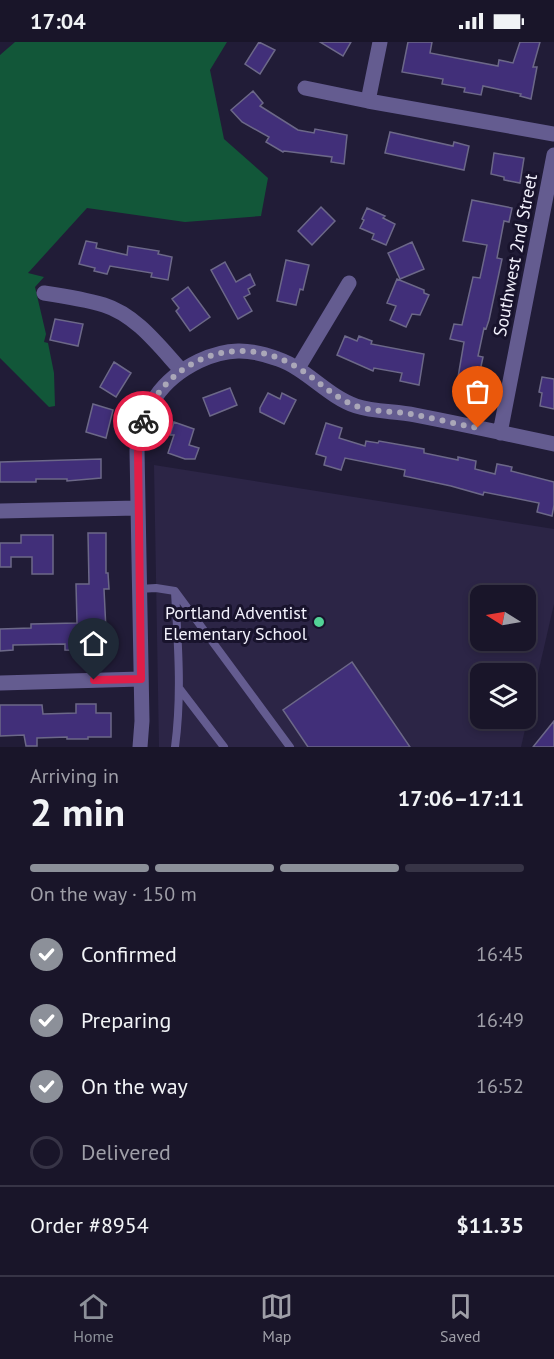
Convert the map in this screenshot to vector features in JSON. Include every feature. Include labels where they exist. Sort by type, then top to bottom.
[{"type":"street","points":[[368,101],[380,42]]},
{"type":"street","points":[[305,88],[554,134]]},
{"type":"street","name":"Southwest 2nd Street","points":[[500,433],[554,155]]},
{"type":"street","points":[[298,368],[349,283]]},
{"type":"street","points":[[44,293],[97,303],[118,312],[148,333],[181,370]]},
{"type":"street","points":[[140,747],[142,721],[137,508],[140,430],[148,409],[160,390],[181,370],[216,354],[231,350],[253,351],[298,368],[336,396],[357,406],[412,414],[554,444]]},
{"type":"street","points":[[0,511],[137,508]]},
{"type":"street","points":[[0,683],[141,679]]},
{"type":"lane","points":[[139,589],[156,588],[176,591],[290,747]]},
{"type":"lane","points":[[175,747],[179,716],[176,591]]},
{"type":"lane","points":[[179,688],[224,747]]},
{"type":"shaded area","name":"Portland Adventist Elementary School","points":[[154,465],[554,529],[554,604],[536,682],[536,663],[470,663],[470,729],[525,729],[521,747],[159,747]]},
{"type":"green space","points":[[15,42],[227,42],[210,70],[224,139],[268,178],[261,216],[185,222],[87,208],[28,273],[44,277],[35,287],[46,334],[44,342],[48,343],[54,373],[55,406],[49,407],[0,358],[0,55]]},
{"type":"building","points":[[259,42],[275,50],[260,74],[245,64]]},
{"type":"building","points":[[320,42],[351,42],[343,56]]},
{"type":"building","points":[[408,42],[432,42],[430,53],[498,66],[499,60],[513,63],[520,42],[540,42],[533,67],[537,67],[531,99],[520,96],[521,94],[483,86],[481,95],[464,92],[465,88],[442,84],[443,79],[402,72]]},
{"type":"building","points":[[253,91],[263,103],[260,106],[298,130],[314,133],[315,129],[347,135],[344,164],[331,162],[332,157],[283,152],[266,142],[269,137],[242,122],[231,110]]},
{"type":"building","points":[[390,132],[453,146],[454,142],[469,146],[464,170],[385,153]]},
{"type":"building","points":[[494,153],[524,158],[520,183],[504,180],[504,177],[491,174]]},
{"type":"building","points":[[472,200],[512,208],[509,222],[504,221],[497,258],[502,259],[489,320],[486,329],[484,328],[478,356],[483,357],[474,399],[455,395],[464,342],[450,339],[454,324],[462,325],[473,277],[480,278],[487,245],[463,241]]},
{"type":"building","points":[[321,207],[335,221],[312,245],[298,231]]},
{"type":"building","points":[[367,208],[385,216],[383,218],[395,224],[386,245],[372,239],[374,234],[360,228]]},
{"type":"building","points":[[86,241],[97,243],[96,248],[127,255],[128,246],[159,251],[158,254],[172,257],[168,280],[151,277],[152,273],[110,266],[107,274],[79,264]]},
{"type":"building","points":[[412,242],[424,269],[400,279],[388,253]]},
{"type":"building","points":[[286,260],[309,265],[303,290],[300,289],[296,305],[277,301]]},
{"type":"building","points":[[225,262],[236,282],[250,274],[255,285],[248,289],[250,294],[244,297],[252,311],[238,319],[211,270]]},
{"type":"building","points":[[397,279],[424,290],[424,293],[429,295],[420,315],[412,314],[406,327],[390,320],[396,306],[387,303]]},
{"type":"building","points":[[188,287],[210,317],[190,331],[176,311],[179,308],[172,299]]},
{"type":"building","points":[[55,319],[83,324],[78,346],[50,340]]},
{"type":"building","points":[[345,336],[357,341],[359,336],[372,341],[371,344],[424,354],[419,385],[400,381],[402,373],[374,368],[373,371],[337,355]]},
{"type":"building","points":[[114,362],[131,373],[116,397],[100,387]]},
{"type":"building","points":[[542,377],[554,379],[554,409],[540,406],[542,393],[539,392]]},
{"type":"building","points":[[230,388],[237,405],[210,416],[203,398]]},
{"type":"building","points":[[268,393],[280,399],[282,393],[296,400],[284,424],[260,412]]},
{"type":"building","points":[[93,404],[113,410],[106,438],[86,432]]},
{"type":"building","points":[[174,422],[194,429],[189,445],[199,448],[195,459],[185,459],[168,453],[174,435],[170,435]]},
{"type":"building","points":[[326,423],[342,428],[339,438],[365,446],[366,441],[378,443],[379,441],[424,449],[424,453],[476,461],[475,469],[495,474],[497,464],[512,467],[511,471],[554,482],[552,516],[537,512],[539,503],[484,492],[483,495],[404,476],[405,470],[345,458],[341,470],[324,465],[326,457],[316,454]]},
{"type":"building","points":[[101,459],[101,478],[0,482],[0,462]]},
{"type":"building","points":[[88,533],[106,533],[106,573],[108,573],[109,589],[104,589],[107,651],[65,650],[65,644],[13,645],[13,650],[0,651],[0,629],[31,628],[31,624],[77,623],[76,584],[89,584]]},
{"type":"building","points":[[21,535],[53,535],[53,574],[32,574],[32,557],[11,557],[11,567],[0,567],[0,543],[21,543]]},
{"type":"building","points":[[352,662],[410,747],[308,747],[283,710]]},
{"type":"building","points":[[76,704],[96,704],[96,713],[111,713],[111,737],[37,738],[37,746],[26,746],[24,735],[0,736],[0,705],[42,705],[43,714],[76,713]]},
{"type":"building","points":[[554,721],[554,747],[533,747]]},
{"type":"way so far","points":[[143,421],[160,390],[181,370],[216,354],[231,350],[253,351],[279,359],[298,368],[336,396],[357,406],[412,414],[478,428]]},
{"type":"place","name":"Portland Adventist Elementary School","points":[[319,622]]},
{"type":"route","points":[[94,680],[141,679],[137,508],[138,450],[143,421]]}]
